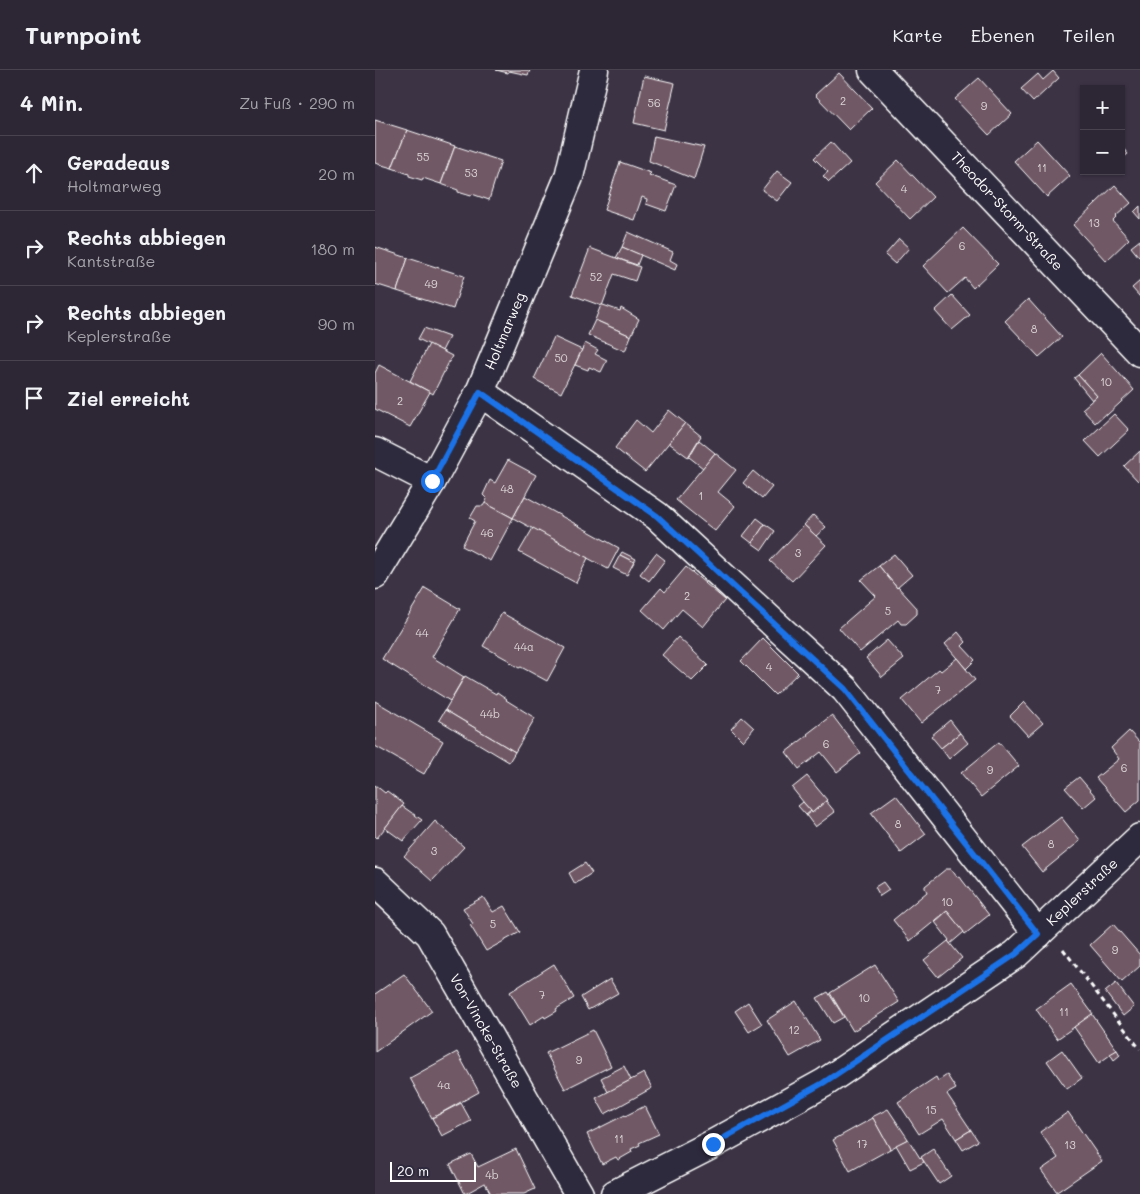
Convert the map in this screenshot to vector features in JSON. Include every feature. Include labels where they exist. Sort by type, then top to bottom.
[{"type":"street","name":"Holtmarweg","points":[[375,576],[432,481],[480,392],[569,177],[594,70]]},
{"type":"street","name":"Theodor-Storm-Straße","points":[[873,70],[1140,352]]},
{"type":"street","points":[[480,392],[657,516],[845,689],[1042,930]]},
{"type":"street","points":[[375,452],[432,481]]},
{"type":"street","name":"Keplerstraße","points":[[615,1194],[713,1144],[823,1083],[1016,954],[1140,838]]},
{"type":"street","name":"Von-Vincke-Straße","points":[[375,882],[429,934],[579,1194]]},
{"type":"path","points":[[1042,930],[1140,1049]]},
{"type":"building","points":[[496,70],[530,70],[528,75]]},
{"type":"building","points":[[1053,71],[1059,78],[1033,102],[1021,89],[1038,74],[1043,80]]},
{"type":"building","points":[[839,73],[872,108],[849,130],[815,95]]},
{"type":"building","points":[[644,76],[675,83],[664,130],[634,123]]},
{"type":"building","points":[[979,78],[1012,114],[989,135],[955,99]]},
{"type":"building","points":[[375,120],[407,130],[392,168],[375,163]]},
{"type":"building","points":[[407,130],[455,146],[441,184],[409,176],[409,174],[392,168]]},
{"type":"building","points":[[654,136],[704,147],[694,179],[649,161]]},
{"type":"building","points":[[1037,140],[1070,176],[1047,197],[1014,161]]},
{"type":"building","points":[[831,142],[850,163],[829,182],[823,176],[828,172],[814,158]]},
{"type":"building","points":[[455,146],[501,161],[489,200],[472,194],[471,196],[458,192],[458,190],[441,184]]},
{"type":"building","points":[[898,160],[933,197],[910,219],[875,182]]},
{"type":"building","points":[[620,162],[651,173],[649,175],[676,185],[666,211],[646,204],[647,199],[642,197],[634,220],[604,210]]},
{"type":"building","points":[[777,171],[792,182],[777,201],[762,190]]},
{"type":"building","points":[[1115,185],[1131,203],[1113,221],[1129,239],[1106,261],[1073,225]]},
{"type":"building","points":[[1140,206],[1140,219],[1134,212]]},
{"type":"building","points":[[963,228],[998,264],[973,288],[965,278],[948,293],[923,266]]},
{"type":"building","points":[[628,232],[673,252],[670,260],[677,264],[675,270],[622,247]]},
{"type":"building","points":[[899,239],[909,248],[895,264],[885,255]]},
{"type":"building","points":[[1140,240],[1140,256],[1139,257],[1131,247]]},
{"type":"building","points":[[375,247],[408,258],[397,291],[375,284]]},
{"type":"building","points":[[622,247],[641,255],[637,265],[616,258]]},
{"type":"building","points":[[590,248],[640,267],[635,281],[614,274],[602,306],[572,295]]},
{"type":"building","points":[[408,258],[464,276],[453,309],[397,291]]},
{"type":"building","points":[[1140,281],[1140,297],[1132,288]]},
{"type":"building","points":[[952,295],[970,315],[952,330],[935,311]]},
{"type":"building","points":[[1028,299],[1062,337],[1039,357],[1005,321]]},
{"type":"building","points":[[601,305],[620,311],[621,308],[639,319],[631,336],[595,320]]},
{"type":"building","points":[[595,320],[631,336],[625,351],[588,335]]},
{"type":"building","points":[[424,328],[449,337],[442,351],[418,339]]},
{"type":"building","points":[[554,337],[582,350],[561,393],[534,379]]},
{"type":"building","points":[[585,343],[598,350],[595,354],[607,360],[601,372],[589,367],[588,370],[575,365]]},
{"type":"building","points":[[429,344],[452,356],[433,394],[410,381]]},
{"type":"building","points":[[1101,353],[1134,390],[1107,415],[1105,414],[1095,423],[1082,409],[1097,396],[1078,375]]},
{"type":"building","points":[[379,365],[430,392],[410,427],[375,409],[375,373]]},
{"type":"building","points":[[1078,375],[1097,396],[1092,400],[1074,378]]},
{"type":"building","points":[[669,410],[685,423],[645,472],[615,448],[636,420],[651,433]]},
{"type":"building","points":[[1114,414],[1129,430],[1100,457],[1085,441]]},
{"type":"building","points":[[685,423],[701,436],[688,457],[669,443]]},
{"type":"building","points":[[699,440],[715,453],[703,468],[689,457]]},
{"type":"building","points":[[1140,451],[1140,479],[1138,481],[1124,466]]},
{"type":"building","points":[[715,453],[736,470],[718,492],[735,506],[715,531],[676,500]]},
{"type":"building","points":[[508,460],[536,475],[513,518],[485,503],[487,499],[483,495],[490,480],[495,483]]},
{"type":"building","points":[[753,471],[772,487],[762,499],[743,483]]},
{"type":"building","points":[[525,496],[619,548],[608,569],[513,518]]},
{"type":"building","points":[[485,503],[513,518],[490,561],[462,546],[475,521],[470,518],[477,506],[483,506]]},
{"type":"building","points":[[813,515],[826,527],[816,536],[804,525]]},
{"type":"building","points":[[757,518],[765,524],[752,543],[743,536]]},
{"type":"building","points":[[765,524],[775,531],[762,550],[752,543]]},
{"type":"building","points":[[804,525],[826,545],[792,581],[770,561]]},
{"type":"building","points":[[533,528],[588,558],[576,583],[519,552]]},
{"type":"building","points":[[622,552],[636,559],[634,562],[620,555]]},
{"type":"building","points":[[656,553],[665,560],[649,581],[640,574]]},
{"type":"building","points":[[894,554],[912,575],[897,588],[879,566]]},
{"type":"building","points":[[620,555],[634,562],[627,575],[613,568]]},
{"type":"building","points":[[879,566],[917,608],[917,614],[906,624],[901,624],[898,620],[860,652],[839,628],[876,596],[861,580]]},
{"type":"building","points":[[686,567],[725,600],[703,627],[682,609],[664,630],[642,610],[661,588],[665,592]]},
{"type":"building","points":[[425,588],[460,609],[432,657],[464,677],[450,701],[382,659]]},
{"type":"building","points":[[502,613],[565,648],[547,681],[521,667],[519,668],[483,646]]},
{"type":"building","points":[[958,632],[966,642],[962,646],[975,660],[966,669],[945,644]]},
{"type":"building","points":[[678,637],[708,665],[692,681],[662,655]]},
{"type":"building","points":[[763,638],[798,673],[775,695],[741,661]]},
{"type":"building","points":[[887,640],[904,659],[882,677],[866,658]]},
{"type":"building","points":[[957,658],[975,680],[921,723],[902,700],[939,669],[941,671]]},
{"type":"building","points":[[465,676],[496,694],[497,692],[506,700],[535,718],[515,752],[445,710]]},
{"type":"building","points":[[375,701],[443,741],[424,774],[375,746]]},
{"type":"building","points":[[1024,702],[1043,723],[1028,736],[1010,716]]},
{"type":"building","points":[[445,710],[515,752],[509,762],[439,720]]},
{"type":"building","points":[[832,715],[861,753],[837,772],[821,752],[799,769],[786,752]]},
{"type":"building","points":[[742,717],[754,728],[743,741],[731,729]]},
{"type":"building","points":[[950,720],[960,733],[941,748],[931,736]]},
{"type":"building","points":[[1129,731],[1140,743],[1140,800],[1126,812],[1096,778],[1119,759],[1111,748]]},
{"type":"building","points":[[960,733],[968,743],[949,759],[941,748]]},
{"type":"building","points":[[999,742],[1019,766],[981,797],[961,773]]},
{"type":"building","points":[[807,776],[827,800],[812,813],[792,788]]},
{"type":"building","points":[[1079,777],[1096,797],[1083,808],[1065,788]]},
{"type":"building","points":[[375,785],[385,793],[387,791],[404,804],[377,838],[375,836]]},
{"type":"building","points":[[896,795],[926,834],[901,853],[871,813]]},
{"type":"building","points":[[826,801],[835,812],[815,827],[806,815],[811,811],[812,813]]},
{"type":"building","points":[[803,802],[811,811],[806,815],[798,806]]},
{"type":"building","points":[[402,806],[422,820],[403,841],[385,828]]},
{"type":"building","points":[[1061,817],[1080,841],[1042,872],[1022,847]]},
{"type":"building","points":[[435,821],[464,847],[432,881],[404,856]]},
{"type":"building","points":[[585,863],[592,873],[575,884],[569,873]]},
{"type":"building","points":[[946,869],[951,869],[957,877],[959,876],[989,915],[965,934],[947,911],[910,941],[893,920],[927,892],[925,886]]},
{"type":"building","points":[[883,882],[889,890],[880,896],[875,887]]},
{"type":"building","points":[[483,897],[493,912],[504,906],[520,932],[486,951],[470,925],[473,924],[463,908]]},
{"type":"building","points":[[947,911],[964,932],[950,944],[935,922]]},
{"type":"building","points":[[1113,924],[1140,955],[1140,966],[1122,982],[1090,945]]},
{"type":"building","points":[[948,941],[962,958],[938,977],[924,960]]},
{"type":"building","points":[[554,964],[574,998],[556,1009],[557,1011],[545,1018],[544,1016],[530,1025],[510,992]]},
{"type":"building","points":[[875,965],[899,1002],[853,1031],[830,993]]},
{"type":"building","points":[[404,974],[432,1011],[375,1052],[375,994]]},
{"type":"building","points":[[610,979],[618,993],[588,1010],[581,997]]},
{"type":"building","points":[[1116,983],[1134,1007],[1123,1016],[1105,992]]},
{"type":"building","points":[[1071,984],[1093,1014],[1057,1039],[1036,1009]]},
{"type":"building","points":[[828,992],[844,1017],[833,1023],[817,998]]},
{"type":"building","points":[[796,1001],[820,1040],[790,1057],[767,1020]]},
{"type":"building","points":[[748,1002],[762,1024],[749,1032],[735,1011]]},
{"type":"building","points":[[1092,1014],[1117,1050],[1099,1063],[1074,1027]]},
{"type":"building","points":[[593,1030],[611,1066],[565,1089],[546,1053]]},
{"type":"building","points":[[1062,1050],[1082,1078],[1067,1089],[1047,1061]]},
{"type":"building","points":[[1117,1050],[1120,1055],[1114,1060],[1110,1054]]},
{"type":"building","points":[[457,1052],[479,1092],[432,1118],[410,1078]]},
{"type":"building","points":[[624,1066],[631,1080],[608,1092],[601,1078]]},
{"type":"building","points":[[644,1073],[652,1088],[605,1114],[596,1098]]},
{"type":"building","points":[[947,1075],[956,1089],[947,1094],[971,1130],[956,1139],[943,1119],[919,1134],[898,1102],[936,1077],[938,1081]]},
{"type":"building","points":[[461,1103],[471,1121],[442,1136],[432,1118]]},
{"type":"building","points":[[645,1106],[659,1134],[639,1143],[640,1145],[631,1149],[632,1152],[618,1160],[616,1157],[602,1164],[587,1134]]},
{"type":"building","points":[[888,1109],[908,1139],[890,1149],[872,1117]]},
{"type":"building","points":[[1068,1112],[1102,1161],[1057,1192],[1041,1170],[1058,1158],[1040,1132]]},
{"type":"building","points":[[873,1118],[890,1149],[850,1171],[833,1140]]},
{"type":"building","points":[[971,1130],[978,1141],[963,1150],[956,1139]]},
{"type":"building","points":[[908,1139],[924,1162],[910,1169],[896,1145]]},
{"type":"building","points":[[516,1149],[535,1189],[524,1194],[491,1194],[485,1183],[465,1194],[450,1164],[471,1154],[478,1167]]},
{"type":"building","points":[[933,1149],[951,1176],[939,1184],[921,1157]]},
{"type":"route","points":[[432,481],[480,392],[657,516],[845,689],[1038,934],[1016,954],[823,1083],[713,1144]]}]
